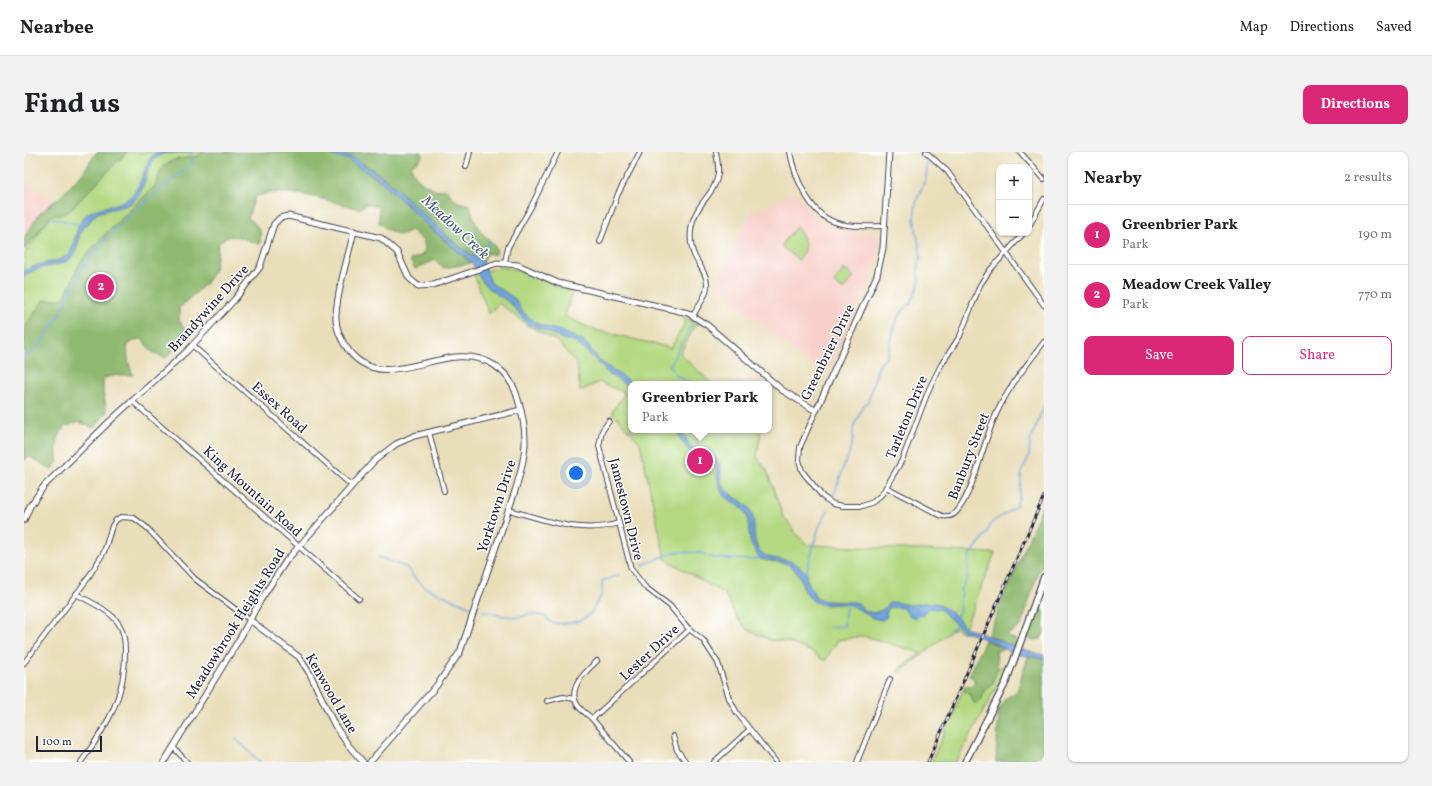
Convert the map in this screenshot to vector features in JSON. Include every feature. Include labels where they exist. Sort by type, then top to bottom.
[{"type":"main road","points":[[965,762],[1006,682],[1044,577]]},
{"type":"street","points":[[466,167],[470,152]]},
{"type":"street","points":[[505,262],[508,247],[538,194],[558,152]]},
{"type":"street","points":[[600,242],[618,194],[640,152]]},
{"type":"street","points":[[692,316],[704,297],[707,282],[705,274],[693,253],[691,230],[698,208],[713,190],[717,179],[718,167],[716,152]]},
{"type":"street","points":[[790,152],[799,184],[822,215],[831,221],[840,224],[885,226]]},
{"type":"street","name":"Greenbrier Drive","points":[[772,381],[782,390],[816,410],[877,275],[883,253],[889,152]]},
{"type":"street","points":[[926,152],[947,171],[1044,305]]},
{"type":"street","points":[[1020,152],[1044,179]]},
{"type":"street","points":[[1032,221],[1044,199]]},
{"type":"street","name":"Brandywine Drive","points":[[24,520],[30,506],[44,486],[132,401],[193,346],[256,273],[265,254],[272,227],[280,218],[290,216],[381,238],[392,246],[401,258],[409,278],[418,286],[433,285],[505,262]]},
{"type":"street","name":"Yorktown Drive","points":[[354,231],[336,315],[340,336],[352,355],[369,366],[389,370],[453,356],[471,356],[483,359],[496,366],[508,378],[516,393],[525,432],[525,453],[509,510],[460,652],[437,686],[370,762]]},
{"type":"street","name":"Tarleton Drive","points":[[816,410],[800,447],[798,460],[804,475],[823,497],[839,506],[862,506],[878,499],[905,453],[929,389],[941,365],[960,336],[980,285],[990,270],[1021,236]]},
{"type":"street","name":"Greenbrier Drive","points":[[505,262],[518,265],[558,283],[678,310],[692,316],[707,326],[771,381]]},
{"type":"street","name":"Banbury Street","points":[[886,487],[942,516],[949,516],[956,513],[968,490],[999,407],[1014,381],[1044,342]]},
{"type":"street","name":"Essex Road","points":[[193,346],[351,485]]},
{"type":"street","name":"King Mountain Road","points":[[132,401],[358,599]]},
{"type":"street","name":"Meadowbrook Heights Road","points":[[164,762],[271,584],[298,546],[374,461],[389,448],[403,440],[429,432],[521,410]]},
{"type":"street","name":"Jamestown Drive","points":[[609,421],[600,436],[599,446],[627,558],[635,576],[645,587],[670,606],[690,629]]},
{"type":"street","points":[[429,432],[444,491]]},
{"type":"street","points":[[509,510],[570,527],[595,528],[619,524]]},
{"type":"street","name":"Kenwood Lane","points":[[76,594],[104,552],[109,532],[116,520],[121,517],[130,517],[150,530],[195,579],[299,657],[310,674],[334,726],[363,762]]},
{"type":"street","points":[[24,663],[76,594],[116,620],[124,636],[125,654],[125,674],[120,695],[106,723],[81,762]]},
{"type":"street","name":"Lester Drive","points":[[592,719],[690,629],[703,640],[718,663],[733,707],[749,730],[776,762]]},
{"type":"street","points":[[597,661],[579,679],[575,688],[575,698],[579,707],[592,719],[629,762]]},
{"type":"street","points":[[857,762],[890,679]]},
{"type":"street","points":[[547,701],[563,696],[575,698]]},
{"type":"street","points":[[714,762],[749,730]]},
{"type":"street","points":[[673,736],[676,750],[686,762]]},
{"type":"street","points":[[173,748],[187,762]]},
{"type":"shaded area","points":[[24,181],[59,205],[24,248]]},
{"type":"shaded area","points":[[794,191],[820,222],[842,231],[879,234],[881,232],[879,255],[874,272],[827,374],[806,362],[714,285],[750,215]]},
{"type":"green space","points":[[97,152],[127,152],[69,211],[60,215],[52,215],[24,250],[24,238],[40,213],[60,197],[82,174]]},
{"type":"green space","points":[[117,152],[237,152],[151,319],[73,410],[24,459],[24,255],[64,195],[78,201]]},
{"type":"green space","points":[[203,152],[328,152],[334,156],[347,159],[381,181],[430,228],[472,263],[444,268],[435,260],[415,269],[410,260],[422,255],[425,250],[424,242],[411,230],[400,235],[386,229],[379,222],[379,207],[366,204],[359,209],[293,193],[267,194],[255,197],[248,218],[259,229],[261,235],[260,244],[233,236],[228,237],[218,244],[215,266],[208,281],[179,308],[179,321],[191,336],[165,358],[151,351],[141,338],[127,344],[128,361],[133,375],[117,375],[103,378],[103,392],[107,412],[94,428],[79,422],[64,427],[57,443],[58,462],[52,470],[29,456],[24,461],[24,328],[43,301],[64,298],[80,263],[97,242],[156,185],[162,167],[173,160],[199,156]]},
{"type":"green space","points":[[338,152],[422,152],[422,157],[411,166],[415,175],[421,181],[437,191],[446,189],[456,200],[470,205],[479,229],[492,243],[497,252],[495,255],[487,253],[483,262],[470,254],[446,236],[381,175],[360,162]]},
{"type":"green space","points":[[796,227],[802,235],[805,243],[804,251],[799,260],[782,247],[783,243]]},
{"type":"green space","points":[[499,267],[526,273],[572,292],[565,316],[592,329],[671,348],[685,322],[684,317],[700,324],[695,325],[680,354],[709,381],[628,381],[628,430],[612,412],[625,393],[599,382],[580,391],[577,364],[557,341],[527,325],[499,303],[489,314],[474,275]]},
{"type":"green space","points":[[844,269],[854,277],[843,290],[834,282]]},
{"type":"green space","points":[[631,433],[761,433],[757,457],[767,471],[783,516],[798,536],[808,545],[995,553],[963,633],[955,628],[899,673],[897,671],[921,653],[864,636],[838,640],[825,661],[812,652],[788,642],[770,640],[748,630],[737,618],[725,594],[665,559],[640,443]]},
{"type":"green space","points":[[1044,502],[1044,563],[1038,572],[1021,626],[1007,635],[1008,637],[1017,640],[1015,647],[988,635]]},
{"type":"green space","points":[[1036,609],[1044,610],[1044,633],[1041,639],[1032,640],[1026,637]]},
{"type":"green space","points":[[985,640],[1005,649],[996,651],[996,673],[992,682],[984,690],[982,699],[977,704],[973,702],[971,696],[963,690],[966,685],[971,686],[975,682],[973,678],[969,676]]},
{"type":"green space","points":[[1033,656],[1044,659],[1044,762],[996,762],[999,710],[1005,699],[1017,691],[1028,657]]},
{"type":"green space","points":[[998,667],[1005,667],[997,686],[956,762],[931,762],[951,718],[955,716],[955,710],[963,690],[971,696],[982,699],[984,690],[992,685]]},
{"type":"water","points":[[156,152],[193,152],[160,155],[154,159],[150,165],[141,192],[137,198],[131,203],[122,207],[98,213],[88,224],[84,225],[76,251],[71,258],[60,264],[35,270],[24,277],[24,271],[30,268],[58,260],[70,254],[78,229],[85,216],[90,212],[122,202],[129,198],[140,183],[148,161]]},
{"type":"water","points":[[328,152],[338,152],[356,159],[393,185],[456,245],[483,262],[491,283],[514,298],[522,311],[531,319],[540,325],[561,331],[585,342],[600,361],[629,381],[628,386],[610,375],[582,347],[571,340],[565,340],[527,323],[510,303],[488,288],[481,280],[472,263],[430,228],[381,181],[347,159],[334,156]]},
{"type":"water","points":[[678,433],[683,433],[691,447],[709,453],[716,458],[721,469],[721,480],[725,489],[750,509],[754,523],[755,541],[759,550],[766,556],[793,562],[800,567],[807,574],[806,578],[816,597],[825,601],[854,602],[859,604],[865,611],[874,613],[882,610],[889,603],[894,602],[910,605],[936,603],[953,613],[965,627],[1023,650],[1044,655],[1044,659],[1011,653],[995,643],[963,631],[940,609],[929,608],[922,615],[915,618],[908,615],[904,608],[890,607],[886,613],[887,617],[882,620],[872,617],[850,605],[827,605],[814,601],[807,595],[799,575],[792,567],[784,563],[767,561],[759,558],[751,544],[746,514],[740,506],[729,501],[722,493],[719,486],[717,471],[711,459],[691,452],[681,441]]},
{"type":"waterway","points":[[24,358],[38,347],[61,313],[81,270],[89,258],[109,235],[145,202],[192,164],[191,152]]},
{"type":"waterway","points":[[834,495],[848,457],[853,439],[853,428],[863,406],[868,402],[878,367],[887,356],[897,319],[905,308],[911,303],[919,284],[918,266],[921,256],[914,218],[916,202],[926,178],[927,162]]},
{"type":"waterway","points":[[51,218],[82,225]]},
{"type":"waterway","name":"Meadow Creek","points":[[478,261],[490,242]]},
{"type":"waterway","points":[[686,381],[677,376],[670,365],[693,322]]},
{"type":"waterway","points":[[956,618],[959,612],[962,593],[960,590],[967,579],[969,557],[987,533],[990,524],[1016,506],[1019,498],[1022,471],[1029,457],[1030,441],[1044,406]]},
{"type":"waterway","points":[[696,436],[699,450]]},
{"type":"waterway","points":[[806,573],[819,527],[829,508]]},
{"type":"waterway","points":[[643,565],[675,552],[701,553],[713,558],[750,560],[761,558]]},
{"type":"waterway","points":[[378,557],[406,567],[416,580],[426,588],[471,607]]},
{"type":"waterway","points":[[483,611],[502,616],[520,617],[531,614],[544,616],[552,623],[562,624],[580,621],[590,614],[602,594],[602,581],[619,575]]},
{"type":"waterway","points":[[830,627],[844,626],[846,603]]},
{"type":"waterway","points":[[949,630],[958,624]]},
{"type":"waterway","points":[[235,738],[260,762]]},
{"type":"railway","points":[[928,762],[1044,496]]},
{"type":"place","name":"Meadow Creek Valley","points":[[101,287]]},
{"type":"place","name":"Greenbrier Park","points":[[700,461]]}]
